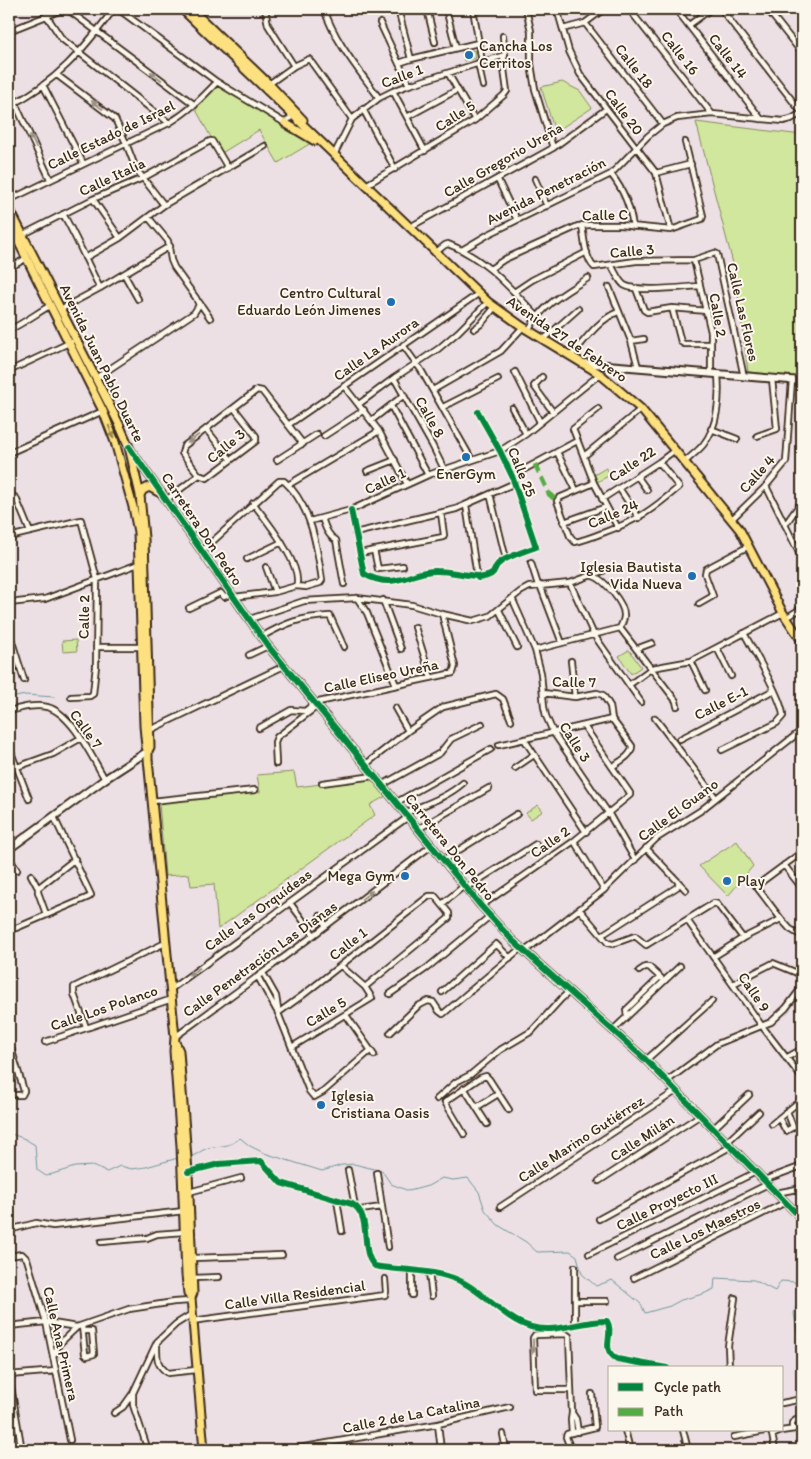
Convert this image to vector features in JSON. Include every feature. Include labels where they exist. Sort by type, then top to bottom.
[{"type":"main road","name":"Avenida 27 de Febrero","points":[[182,9],[294,114],[478,294],[526,329],[600,374],[641,409],[740,530],[785,616],[802,641]]},
{"type":"main road","name":"Avenida 27 de Febrero","points":[[191,9],[269,84],[294,114]]},
{"type":"main road","points":[[285,123],[327,147]]},
{"type":"main road","name":"Avenida Juan Pablo Duarte","points":[[9,208],[15,232],[27,258],[51,305],[96,378],[136,460],[140,495],[141,538]]},
{"type":"main road","name":"Avenida Juan Pablo Duarte","points":[[9,223],[61,309],[115,442],[141,538]]},
{"type":"main road","points":[[122,469],[125,463],[136,460]]},
{"type":"main road","points":[[124,479],[138,485],[149,486],[164,497]]},
{"type":"main road","points":[[140,495],[149,486]]},
{"type":"main road","points":[[141,538],[145,740],[148,751],[175,1040],[179,1051],[187,1211],[192,1258],[192,1318],[204,1450]]},
{"type":"main road","points":[[144,647],[150,730],[150,747],[148,751]]},
{"type":"main road","points":[[186,1170],[189,1192],[184,1232],[188,1294],[191,1299]]},
{"type":"street","points":[[9,31],[46,15],[66,9],[195,105]]},
{"type":"street","points":[[9,106],[57,75],[79,54],[114,9]]},
{"type":"street","points":[[118,9],[217,82],[285,123],[294,114]]},
{"type":"street","points":[[265,9],[268,26],[294,66]]},
{"type":"street","points":[[324,9],[344,50],[379,98]]},
{"type":"street","points":[[398,9],[411,59]]},
{"type":"street","points":[[427,9],[435,42]]},
{"type":"street","points":[[446,9],[456,48]]},
{"type":"street","points":[[473,9],[483,86]]},
{"type":"street","points":[[526,9],[531,31],[531,64],[535,89],[553,148]]},
{"type":"street","name":"Calle 20","points":[[557,9],[569,51],[580,74],[656,173],[671,230]]},
{"type":"street","points":[[563,29],[585,23],[604,9]]},
{"type":"street","name":"Calle 16","points":[[629,9],[712,114]]},
{"type":"street","name":"Calle 14","points":[[676,9],[761,119]]},
{"type":"street","points":[[689,25],[711,9]]},
{"type":"street","points":[[721,9],[802,113]]},
{"type":"street","points":[[767,9],[802,53]]},
{"type":"street","points":[[46,15],[62,38],[79,54],[169,123]]},
{"type":"street","name":"Calle 18","points":[[585,23],[663,124]]},
{"type":"street","points":[[380,24],[409,85]]},
{"type":"street","name":"Calle 5","points":[[366,186],[475,120],[507,91],[503,62],[505,55],[503,36]]},
{"type":"street","points":[[399,63],[478,43]]},
{"type":"street","name":"Calle 1","points":[[334,155],[352,119],[379,98],[409,85],[505,55]]},
{"type":"street","points":[[269,84],[294,66],[306,59],[310,60],[352,119]]},
{"type":"street","points":[[448,73],[475,120]]},
{"type":"street","points":[[57,75],[114,120],[143,178],[164,205]]},
{"type":"street","name":"Calle Estado de Israel","points":[[9,200],[169,123],[195,105],[217,82]]},
{"type":"street","points":[[43,85],[83,163]]},
{"type":"street","points":[[407,117],[457,90]]},
{"type":"street","points":[[392,91],[425,151]]},
{"type":"street","points":[[15,103],[50,179]]},
{"type":"street","points":[[363,109],[395,169]]},
{"type":"street","name":"Calle Gregorio Ureña","points":[[410,227],[553,148],[606,109]]},
{"type":"street","name":"Avenida Penetración","points":[[462,250],[517,220],[611,174],[663,124],[677,118],[712,114],[787,121],[802,113]]},
{"type":"street","name":"Calle Italia","points":[[15,232],[63,214],[143,178],[211,141],[228,168]]},
{"type":"street","points":[[656,173],[691,164],[685,142]]},
{"type":"street","points":[[85,258],[120,238],[164,205],[265,146]]},
{"type":"street","name":"Calle C","points":[[490,269],[525,250],[582,226],[671,230],[702,219],[703,216],[691,164]]},
{"type":"street","points":[[611,174],[628,201],[632,227]]},
{"type":"street","points":[[534,179],[547,206]]},
{"type":"street","points":[[498,180],[517,220]]},
{"type":"street","points":[[93,199],[120,238]]},
{"type":"street","points":[[63,214],[81,246],[100,288]]},
{"type":"street","points":[[149,218],[165,236],[170,246],[171,260],[174,266],[210,318]]},
{"type":"street","points":[[514,292],[532,280],[587,252],[582,226]]},
{"type":"street","points":[[435,253],[446,244],[462,250],[490,269],[537,316]]},
{"type":"street","points":[[61,309],[170,246]]},
{"type":"street","name":"Calle 3","points":[[587,252],[592,266],[636,261],[694,260],[715,253]]},
{"type":"street","name":"Calle Las Flores","points":[[715,253],[718,256],[744,377]]},
{"type":"street","points":[[9,268],[27,258]]},
{"type":"street","name":"Calle 2","points":[[694,260],[711,332],[711,374]]},
{"type":"street","points":[[611,264],[621,282],[636,289],[700,286]]},
{"type":"street","points":[[124,274],[138,299]]},
{"type":"street","points":[[433,390],[501,351],[526,329],[550,302],[588,278]]},
{"type":"street","points":[[609,287],[631,341],[638,367]]},
{"type":"street","points":[[636,289],[644,310],[648,312],[672,308],[707,311]]},
{"type":"street","name":"Calle La Aurora","points":[[288,426],[478,294]]},
{"type":"street","points":[[359,404],[441,347],[488,302]]},
{"type":"street","points":[[96,378],[194,313],[198,303]]},
{"type":"street","points":[[9,330],[51,305]]},
{"type":"street","points":[[474,328],[495,307]]},
{"type":"street","points":[[672,308],[681,342],[684,344],[711,344]]},
{"type":"street","points":[[543,340],[578,309]]},
{"type":"street","points":[[571,356],[602,320],[618,312]]},
{"type":"street","points":[[631,341],[644,339]]},
{"type":"street","points":[[9,372],[73,341]]},
{"type":"street","points":[[403,345],[433,390],[472,460]]},
{"type":"street","points":[[582,363],[802,381]]},
{"type":"street","points":[[515,372],[540,422]]},
{"type":"street","name":"Calle 1","points":[[310,521],[351,510],[428,475],[500,451],[526,434],[600,374]]},
{"type":"street","points":[[685,462],[704,444],[716,416],[719,391],[718,375]]},
{"type":"street","points":[[542,377],[534,386],[553,412]]},
{"type":"street","name":"Calle 8","points":[[394,378],[444,469]]},
{"type":"street","points":[[443,408],[498,379]]},
{"type":"street","points":[[757,436],[777,429],[772,379]]},
{"type":"street","name":"Calle 4","points":[[732,519],[766,486],[786,462],[792,380]]},
{"type":"street","points":[[344,386],[372,420],[407,484]]},
{"type":"street","points":[[164,497],[199,475],[182,453],[184,446],[257,390],[260,389],[302,444]]},
{"type":"street","points":[[372,420],[404,395]]},
{"type":"street","points":[[390,406],[428,475]]},
{"type":"street","name":"Calle 3","points":[[199,475],[207,478],[257,439],[234,408]]},
{"type":"street","points":[[512,408],[526,434]]},
{"type":"street","points":[[598,409],[574,427],[574,430],[594,483],[618,528]]},
{"type":"street","points":[[584,456],[641,409]]},
{"type":"street","points":[[324,436],[364,410]]},
{"type":"street","points":[[9,453],[103,411]]},
{"type":"street","name":"Calle 25","points":[[478,412],[512,476],[536,546],[506,559]]},
{"type":"street","points":[[206,429],[231,460]]},
{"type":"street","points":[[711,429],[737,439]]},
{"type":"street","points":[[288,485],[379,431]]},
{"type":"street","points":[[277,460],[317,434]]},
{"type":"street","points":[[512,476],[578,441]]},
{"type":"street","name":"Calle 22","points":[[602,499],[675,450]]},
{"type":"street","points":[[557,452],[576,490]]},
{"type":"street","name":"Carretera Don Pedro","points":[[136,460],[164,497],[261,637],[314,705],[397,802],[481,906],[523,950],[646,1060],[802,1219]]},
{"type":"street","points":[[367,471],[395,460]]},
{"type":"street","name":"Calle 24","points":[[564,522],[576,542],[618,528],[639,518],[679,487],[659,462]]},
{"type":"street","points":[[637,476],[647,490]]},
{"type":"street","points":[[189,608],[221,593],[224,596],[233,596],[275,592],[296,586],[306,588],[322,581],[310,521],[284,481],[279,481],[253,503],[201,552]]},
{"type":"street","points":[[356,533],[466,505],[515,483]]},
{"type":"street","points":[[594,483],[557,500],[564,522],[606,507]]},
{"type":"street","points":[[766,486],[802,559]]},
{"type":"street","points":[[618,488],[639,518]]},
{"type":"street","points":[[351,510],[365,575],[395,581],[436,570],[477,576],[478,578],[490,577],[499,562],[506,559],[490,494]]},
{"type":"street","points":[[9,496],[11,495],[16,498],[30,532],[9,537]]},
{"type":"street","points":[[785,525],[802,501]]},
{"type":"street","points":[[253,503],[282,542],[294,568],[297,579],[296,586]]},
{"type":"street","points":[[466,505],[477,576]]},
{"type":"street","points":[[360,553],[443,537],[440,513]]},
{"type":"street","points":[[322,518],[325,528],[332,538],[336,540],[344,584]]},
{"type":"street","name":"Calle 2","points":[[30,532],[81,520],[98,579],[94,692],[90,696],[71,697]]},
{"type":"street","points":[[247,559],[282,542]]},
{"type":"street","points":[[699,604],[713,596],[712,588],[705,574],[706,569],[749,546]]},
{"type":"street","points":[[374,550],[378,569],[403,566]]},
{"type":"street","points":[[9,603],[45,599],[142,563]]},
{"type":"street","points":[[532,563],[562,643]]},
{"type":"street","points":[[266,567],[275,592]]},
{"type":"street","points":[[250,620],[304,601],[357,598],[412,605],[472,621],[490,616],[529,587],[570,583],[603,571]]},
{"type":"street","points":[[592,576],[598,577],[622,605],[625,615],[620,628]]},
{"type":"street","points":[[570,583],[594,635],[641,702]]},
{"type":"street","points":[[357,598],[367,613],[396,685]]},
{"type":"street","name":"Calle 3","points":[[512,598],[535,650],[541,673],[546,716],[553,732],[609,814],[635,860]]},
{"type":"street","points":[[383,600],[401,649]]},
{"type":"street","points":[[629,685],[652,668],[691,661],[744,633],[802,608]]},
{"type":"street","points":[[499,610],[517,647]]},
{"type":"street","name":"Calle Eliseo Ureña","points":[[259,728],[291,710],[305,711],[314,705],[451,674],[455,671],[442,614]]},
{"type":"street","points":[[261,637],[287,623],[308,617],[330,616],[344,647]]},
{"type":"street","points":[[415,627],[432,678]]},
{"type":"street","points":[[535,650],[620,628]]},
{"type":"street","points":[[620,628],[652,668],[676,701],[677,706]]},
{"type":"street","points":[[9,632],[24,680]]},
{"type":"street","points":[[722,750],[782,719],[782,709],[774,690],[744,633]]},
{"type":"street","points":[[636,649],[652,643]]},
{"type":"street","points":[[249,655],[268,646]]},
{"type":"street","points":[[96,648],[144,647]]},
{"type":"street","points":[[717,648],[731,676]]},
{"type":"street","points":[[9,661],[16,659]]},
{"type":"street","name":"Calle 3","points":[[571,661],[575,697]]},
{"type":"street","points":[[691,661],[705,690]]},
{"type":"street","points":[[150,730],[284,666]]},
{"type":"street","name":"Calle E-1","points":[[680,739],[774,690]]},
{"type":"street","name":"Calle 7","points":[[543,693],[575,697],[597,693],[603,695],[610,706],[612,719],[631,743],[632,749],[629,754],[612,767]]},
{"type":"street","points":[[365,765],[408,731],[443,707],[499,695],[503,699],[512,720]]},
{"type":"street","points":[[276,764],[275,742],[277,737],[314,705]]},
{"type":"street","name":"Calle 7","points":[[9,711],[39,706],[55,710],[69,722],[81,738],[105,779]]},
{"type":"street","points":[[394,708],[408,731]]},
{"type":"street","points":[[655,718],[716,798]]},
{"type":"street","points":[[499,745],[612,719]]},
{"type":"street","points":[[382,785],[440,753],[451,739],[482,724]]},
{"type":"street","points":[[584,726],[612,767]]},
{"type":"street","name":"Calle El Guano","points":[[390,1033],[423,1003],[434,1002],[443,1014],[510,958],[535,943],[580,910],[604,890],[657,838],[700,811],[802,730]]},
{"type":"street","points":[[9,770],[53,754],[81,738]]},
{"type":"street","points":[[524,739],[586,832]]},
{"type":"street","points":[[9,747],[28,799]]},
{"type":"street","points":[[397,802],[491,750]]},
{"type":"street","points":[[9,849],[105,779],[148,751]]},
{"type":"street","points":[[514,768],[534,755]]},
{"type":"street","name":"Calle 2","points":[[481,906],[574,841],[630,796],[630,793],[612,767]]},
{"type":"street","points":[[322,783],[374,776]]},
{"type":"street","name":"Calle Las Orquídeas","points":[[170,989],[406,815],[449,794],[463,783]]},
{"type":"street","points":[[418,829],[489,788]]},
{"type":"street","points":[[152,801],[255,790]]},
{"type":"street","points":[[443,860],[518,814]]},
{"type":"street","points":[[9,930],[91,895],[54,817]]},
{"type":"street","points":[[574,841],[604,890]]},
{"type":"street","points":[[341,966],[366,987],[450,915],[442,904],[465,887],[536,844]]},
{"type":"street","name":"Calle Penetración Las Dianas","points":[[175,1040],[432,846]]},
{"type":"street","points":[[646,848],[686,890]]},
{"type":"street","points":[[802,852],[756,886],[780,919],[790,929],[802,936]]},
{"type":"street","points":[[9,858],[17,870]]},
{"type":"street","points":[[38,888],[75,859]]},
{"type":"street","points":[[784,865],[802,888]]},
{"type":"street","points":[[31,875],[38,888],[46,914]]},
{"type":"street","points":[[602,935],[677,888],[679,883]]},
{"type":"street","name":"Calle 1","points":[[278,1013],[432,895],[442,904]]},
{"type":"street","points":[[290,902],[314,935]]},
{"type":"street","points":[[580,910],[608,942],[613,944],[636,936],[646,945],[714,903],[718,904],[743,938]]},
{"type":"street","points":[[320,916],[326,926]]},
{"type":"street","points":[[390,994],[428,968],[490,916]]},
{"type":"street","points":[[713,957],[743,938],[780,919]]},
{"type":"street","name":"Calle 9","points":[[687,920],[762,1026],[786,1058],[800,1071],[802,1078]]},
{"type":"street","points":[[86,1028],[74,994],[74,987],[165,943]]},
{"type":"street","points":[[442,992],[496,944],[510,958]]},
{"type":"street","points":[[733,984],[774,963],[802,975]]},
{"type":"street","points":[[639,971],[648,966],[662,979]]},
{"type":"street","points":[[613,1030],[662,979],[680,966]]},
{"type":"street","points":[[263,973],[276,996],[278,1013]]},
{"type":"street","points":[[258,977],[278,1013],[309,1091],[314,1097],[324,1092],[373,1053],[346,1015]]},
{"type":"street","name":"Calle 5","points":[[292,1047],[372,998],[366,987]]},
{"type":"street","points":[[667,1081],[717,1044],[762,1026],[778,1016],[802,987]]},
{"type":"street","points":[[464,1134],[444,1102],[438,1098],[456,1082],[476,1070],[500,1050],[532,1031],[570,991]]},
{"type":"street","name":"Calle Los Polanco","points":[[45,1042],[172,999]]},
{"type":"street","points":[[646,1060],[712,1001]]},
{"type":"street","points":[[9,1041],[24,1093],[22,1095],[9,1095]]},
{"type":"street","points":[[786,1058],[802,1049]]},
{"type":"street","points":[[476,1070],[480,1078]]},
{"type":"street","points":[[470,1074],[474,1082]]},
{"type":"street","points":[[444,1102],[486,1076],[509,1110]]},
{"type":"street","points":[[464,1088],[488,1124]]},
{"type":"street","name":"Calle Marino Gutiérrez","points":[[500,1207],[676,1091]]},
{"type":"street","points":[[477,1107],[498,1094]]},
{"type":"street","points":[[713,1130],[749,1096]]},
{"type":"street","points":[[772,1124],[802,1099]]},
{"type":"street","points":[[779,1118],[786,1131],[793,1127],[787,1111]]},
{"type":"street","points":[[599,1219],[728,1145],[758,1112]]},
{"type":"street","name":"Calle Milán","points":[[599,1181],[699,1116]]},
{"type":"street","points":[[186,1170],[218,1164],[261,1162],[281,1183],[338,1200],[355,1206],[360,1210],[372,1264],[384,1268],[429,1273],[460,1280],[491,1304],[531,1327],[548,1329],[607,1321],[609,1325],[608,1347],[611,1355],[617,1359],[656,1366]]},
{"type":"street","points":[[617,1259],[766,1182],[802,1166]]},
{"type":"street","points":[[348,1170],[355,1206]]},
{"type":"street","name":"Calle Proyecto III","points":[[589,1254],[756,1172]]},
{"type":"street","points":[[377,1173],[388,1247]]},
{"type":"street","points":[[189,1192],[241,1178]]},
{"type":"street","points":[[776,1192],[802,1188]]},
{"type":"street","points":[[338,1200],[342,1231]]},
{"type":"street","name":"Calle Los Maestros","points":[[634,1278],[786,1202]]},
{"type":"street","points":[[360,1210],[382,1206]]},
{"type":"street","points":[[9,1230],[36,1223],[53,1226],[187,1211]]},
{"type":"street","points":[[102,1242],[148,1238],[157,1234],[184,1232]]},
{"type":"street","name":"Calle Ana Primera","points":[[9,1256],[25,1255],[46,1322],[70,1440]]},
{"type":"street","points":[[192,1258],[282,1255]]},
{"type":"street","points":[[575,1267],[575,1324]]},
{"type":"street","points":[[412,1271],[412,1295]]},
{"type":"street","points":[[429,1273],[432,1296]]},
{"type":"street","points":[[192,1278],[219,1277]]},
{"type":"street","name":"Calle Villa Residencial","points":[[192,1318],[384,1295],[386,1292],[385,1279]]},
{"type":"street","points":[[729,1366],[728,1346],[735,1298]]},
{"type":"street","points":[[53,1357],[59,1344],[80,1328],[129,1309],[191,1299]]},
{"type":"street","points":[[575,1300],[607,1301]]},
{"type":"street","points":[[114,1413],[123,1407],[133,1393],[157,1342],[176,1324],[192,1318]]},
{"type":"street","points":[[9,1326],[46,1322],[80,1328],[92,1331],[94,1354],[87,1356],[85,1354],[80,1328]]},
{"type":"street","points":[[570,1390],[534,1390],[533,1338],[535,1335],[566,1334],[569,1336],[572,1433]]},
{"type":"street","points":[[157,1342],[157,1357],[160,1368],[168,1373],[196,1370]]},
{"type":"street","points":[[21,1445],[9,1375],[56,1371]]},
{"type":"street","points":[[133,1393],[133,1405],[146,1444],[145,1450]]},
{"type":"street","points":[[571,1450],[566,1437],[567,1434],[594,1428],[595,1426],[592,1394]]},
{"type":"street","points":[[784,1403],[802,1399]]},
{"type":"street","name":"Calle 2 de La Catalina","points":[[287,1450],[438,1424],[510,1407]]},
{"type":"street","points":[[572,1413],[576,1419],[578,1432]]},
{"type":"street","points":[[792,1429],[792,1423],[802,1418]]},
{"type":"street","points":[[438,1424],[441,1450]]},
{"type":"street","points":[[784,1430],[802,1428]]},
{"type":"street","points":[[626,1432],[630,1450]]},
{"type":"street","points":[[684,1432],[688,1450]]},
{"type":"street","points":[[734,1437],[771,1432],[775,1450]]},
{"type":"street","points":[[503,1434],[506,1450]]},
{"type":"green space","name":"Cancha Los Cerritos","points":[[474,50],[476,58],[464,61],[462,52]]},
{"type":"green space","points":[[562,82],[580,91],[592,108],[555,132],[541,87]]},
{"type":"green space","points":[[220,84],[311,143],[278,163],[259,130],[220,154],[195,108]]},
{"type":"green space","points":[[696,122],[802,135],[802,378],[748,372],[735,271]]},
{"type":"green space","points":[[606,468],[610,475],[597,482],[594,475]]},
{"type":"green space","points":[[76,640],[77,651],[63,652],[62,641]]},
{"type":"green space","points":[[629,650],[641,667],[631,674],[619,656]]},
{"type":"green space","points":[[294,772],[297,787],[371,778],[386,796],[370,805],[375,815],[218,929],[214,884],[191,886],[189,874],[165,876],[159,803],[260,792],[257,775]]},
{"type":"green space","points":[[538,805],[543,811],[531,819],[526,813]]},
{"type":"green space","name":"Play","points":[[737,841],[753,866],[728,896],[699,866]]},
{"type":"waterway","points":[[9,698],[26,695],[54,697]]},
{"type":"waterway","points":[[9,1133],[35,1145],[37,1170],[46,1176],[75,1167],[92,1166],[107,1172],[120,1166],[132,1169],[178,1158]]},
{"type":"waterway","points":[[189,1157],[208,1148],[228,1145],[240,1138],[264,1153],[322,1171],[342,1165],[354,1164],[382,1171],[391,1184],[409,1191],[428,1186],[442,1178],[453,1180],[468,1178],[479,1192],[485,1210],[498,1225],[526,1242],[537,1252],[570,1251],[577,1256],[582,1274],[596,1286],[612,1280],[641,1304],[645,1313],[670,1306],[681,1300],[714,1289],[715,1278],[754,1280],[775,1291],[781,1281],[795,1282],[800,1297],[794,1313],[797,1332],[802,1338]]},
{"type":"marked path","points":[[535,464],[549,494],[557,501]]},
{"type":"cycle path","points":[[351,510],[364,574],[375,579],[394,581],[437,571],[477,576],[478,578],[485,577],[493,573],[496,566],[502,561],[536,547],[512,476],[478,412]]},
{"type":"cycle path","points":[[129,447],[268,646],[481,906],[512,940],[646,1060],[802,1219]]},
{"type":"cycle path","points":[[188,1172],[219,1164],[261,1161],[281,1183],[352,1204],[358,1209],[362,1216],[370,1260],[375,1266],[448,1276],[467,1285],[511,1318],[531,1327],[550,1329],[589,1322],[607,1321],[609,1326],[608,1346],[612,1355],[617,1359],[656,1366]]},
{"type":"place","name":"Cancha Los Cerritos","points":[[469,55]]},
{"type":"place","name":"Centro Cultural Eduardo León Jimenes","points":[[391,302]]},
{"type":"place","name":"EnerGym","points":[[466,457]]},
{"type":"place","name":"Iglesia Bautista Vida Nueva","points":[[692,576]]},
{"type":"place","name":"Mega Gym","points":[[405,876]]},
{"type":"place","name":"Play","points":[[727,881]]},
{"type":"place","name":"Iglesia Cristiana Oasis","points":[[321,1105]]}]
